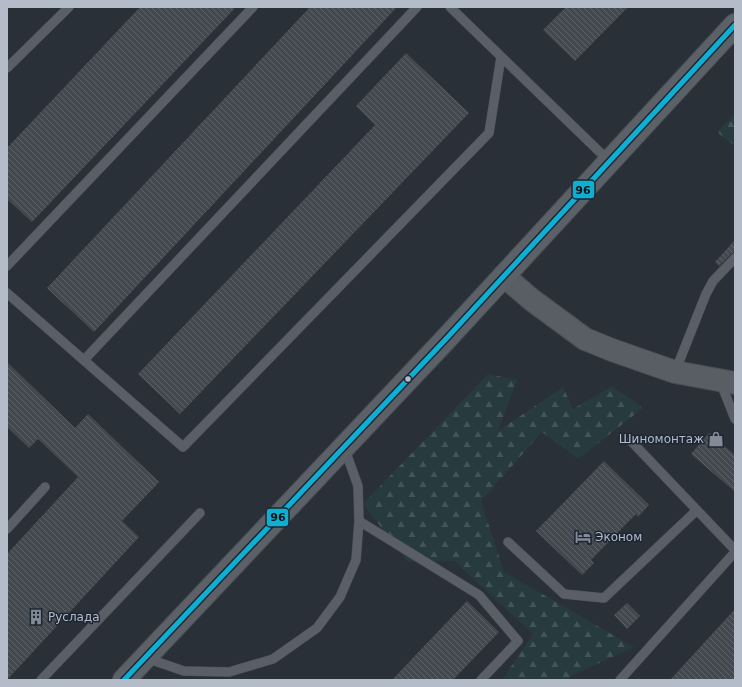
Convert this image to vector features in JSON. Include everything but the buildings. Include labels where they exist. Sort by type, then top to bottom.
[{"type":"main road","points":[[124,680],[504,276],[735,26]]},
{"type":"street","points":[[504,276],[532,300],[585,339],[675,372],[731,382]]},
{"type":"lane","points":[[7,68],[69,7]]},
{"type":"lane","points":[[7,266],[253,7]]},
{"type":"lane","points":[[84,360],[417,7]]},
{"type":"lane","points":[[450,7],[610,162]]},
{"type":"lane","points":[[7,293],[184,447],[489,133],[501,57]]},
{"type":"lane","points":[[675,372],[706,294],[713,281],[735,258]]},
{"type":"lane","points":[[731,382],[735,419]]},
{"type":"lane","points":[[620,680],[735,551],[631,442]]},
{"type":"lane","points":[[145,658],[184,671],[229,672],[273,659],[317,628],[340,597],[356,560],[359,521],[358,486],[344,447]]},
{"type":"lane","points":[[7,529],[45,488]]},
{"type":"lane","points":[[508,542],[564,594],[604,598],[697,510]]},
{"type":"lane","points":[[41,680],[200,513]]},
{"type":"lane","points":[[359,521],[479,595],[518,641],[481,680]]},
{"type":"green space","points":[[735,114],[735,146],[717,132]]},
{"type":"green space","points":[[488,374],[517,380],[498,431],[563,387],[573,409],[612,386],[643,408],[578,459],[542,432],[481,501],[504,572],[634,647],[571,676],[568,680],[502,680],[533,634],[454,561],[408,562],[363,504]]},
{"type":"transit line","name":"96","points":[[124,680],[445,340],[735,25]]},
{"type":"place","name":"Шиномонтаж","points":[[716,439]]},
{"type":"place","name":"Эконом","points":[[583,537]]},
{"type":"place","name":"Руслада","points":[[36,617]]}]
